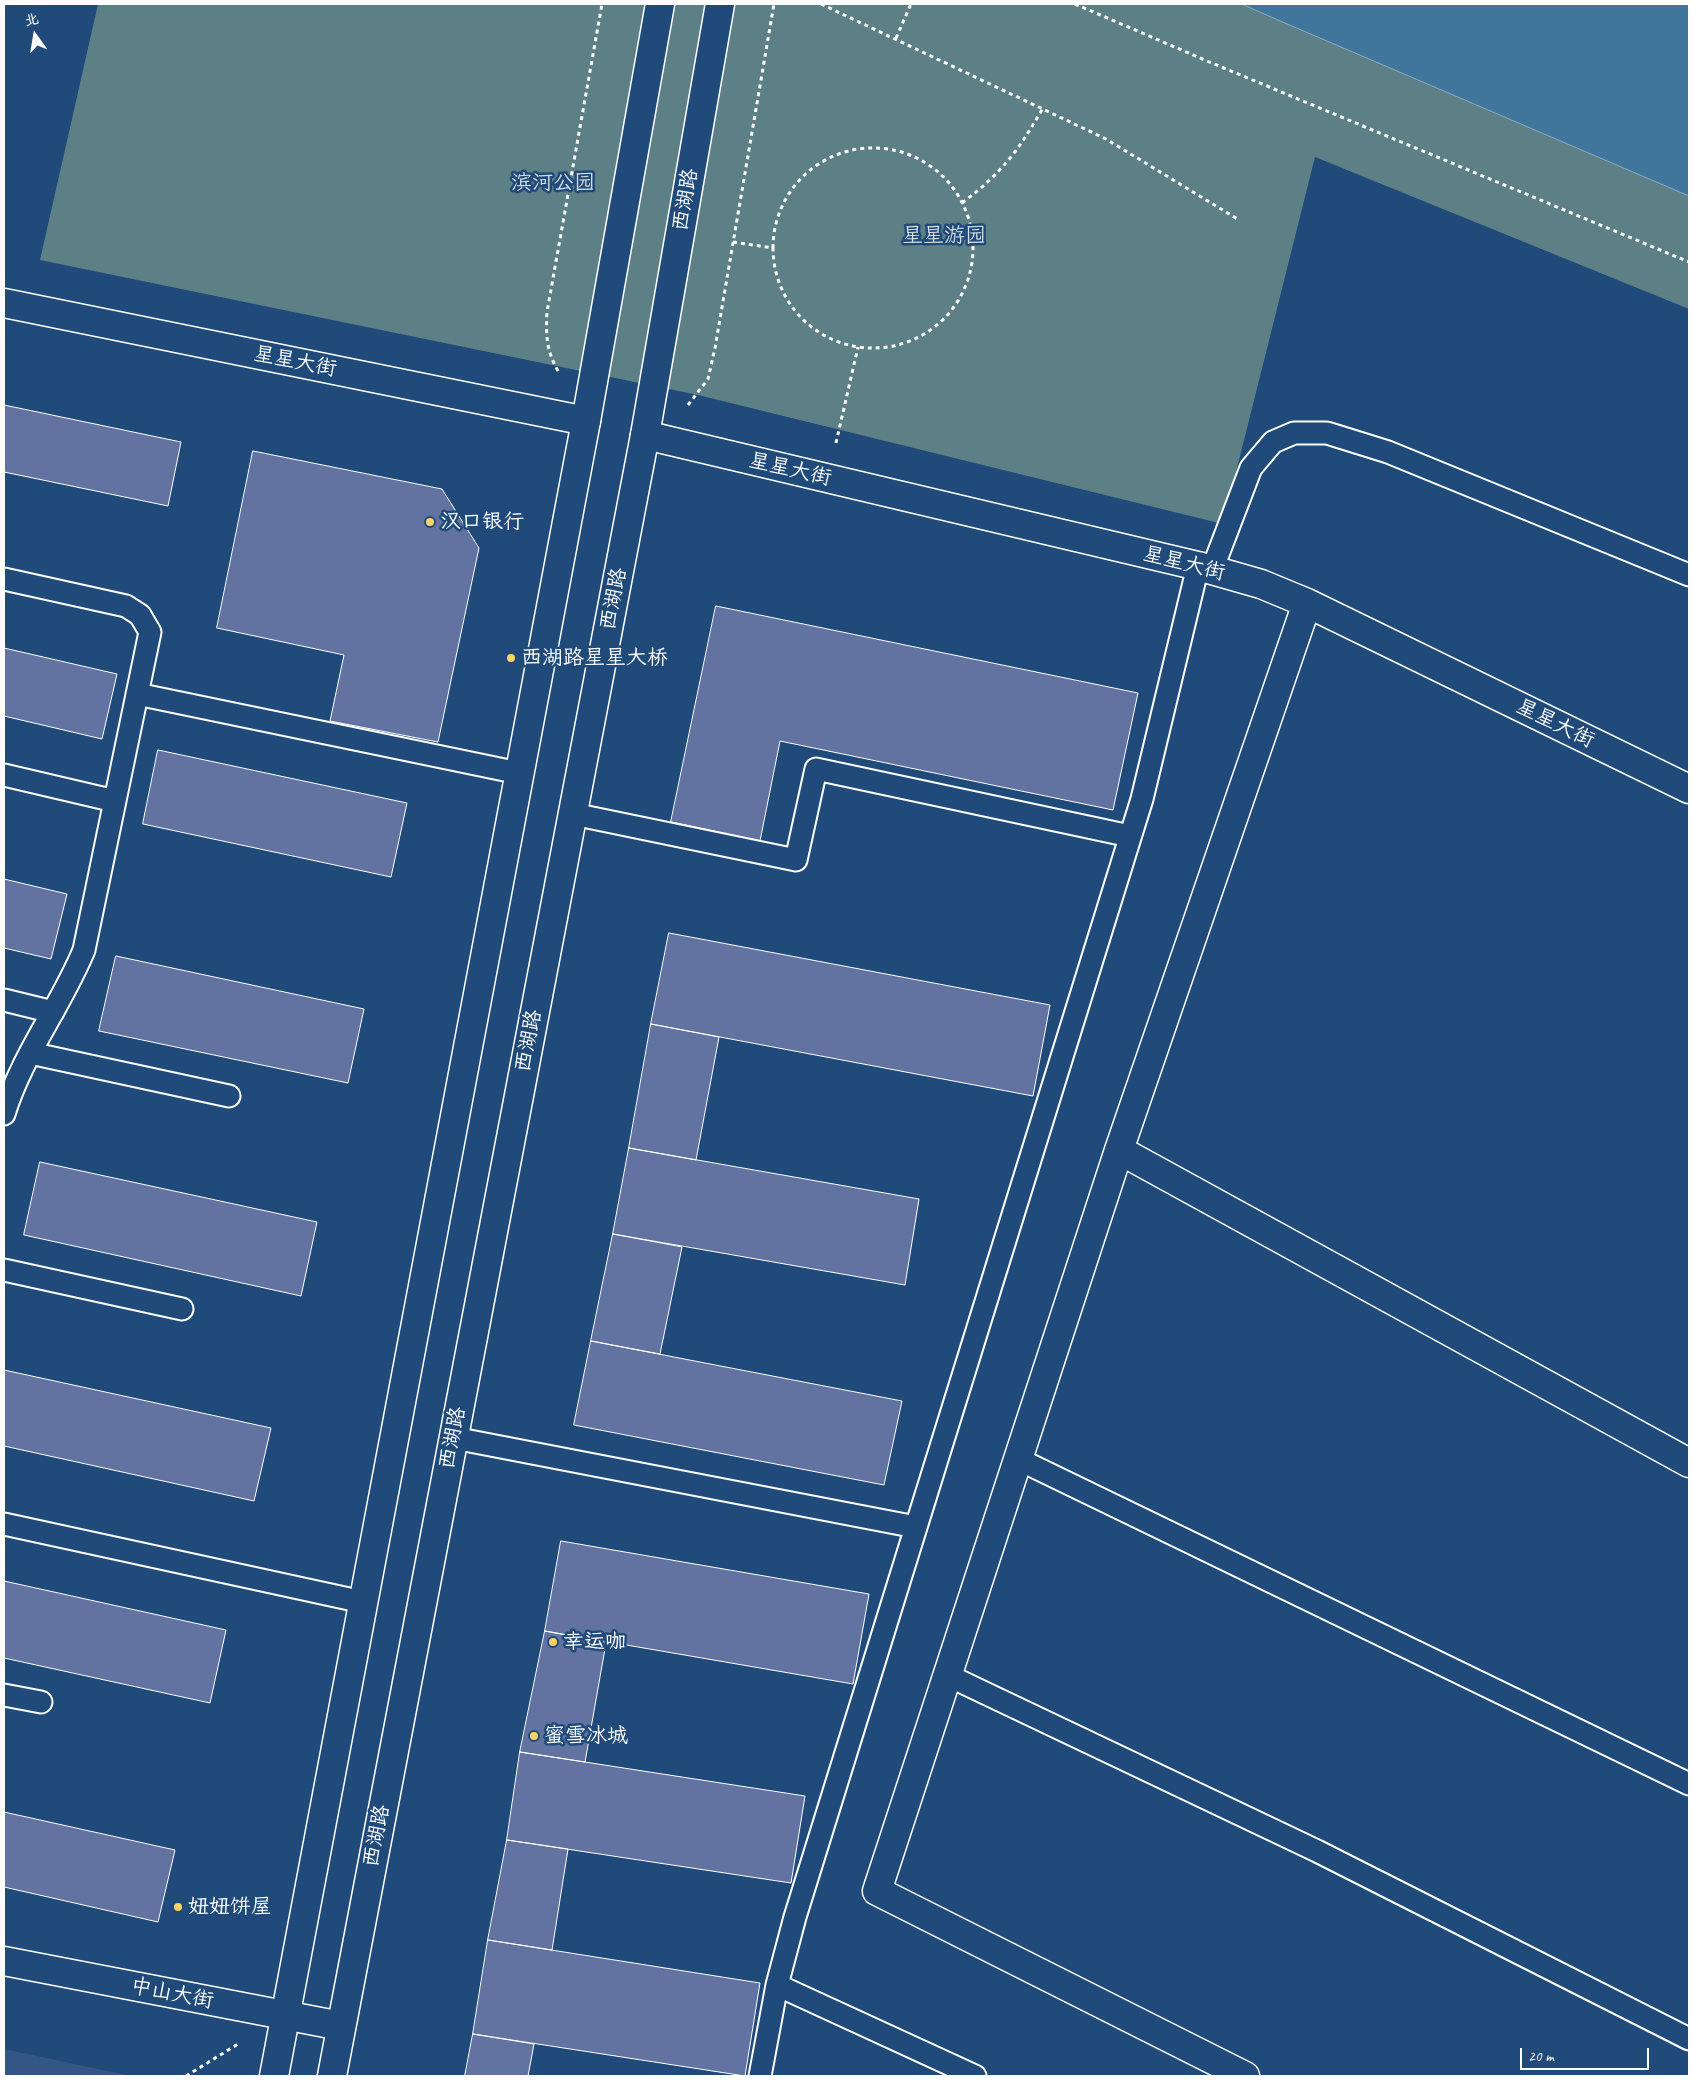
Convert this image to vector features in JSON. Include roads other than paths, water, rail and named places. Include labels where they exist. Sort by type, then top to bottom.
[{"type":"street","points":[[274,2076],[586,421],[660,4]]},
{"type":"street","name":"西湖路","points":[[332,2076],[645,435],[720,4]]},
{"type":"street","name":"星星大街","points":[[4,303],[586,421]]},
{"type":"street","name":"星星大街","points":[[645,435],[1205,568],[1261,584],[1307,603],[1689,789]]},
{"type":"street","points":[[1245,2076],[876,1891],[1119,1150],[1307,603]]},
{"type":"street","points":[[1119,1150],[1689,1463]]},
{"type":"street","name":"中山大街","points":[[4,1961],[341,2026]]},
{"type":"lane","points":[[760,2076],[777,1985],[795,1917],[1142,799],[1205,568],[1251,468],[1273,442],[1294,433],[1327,433],[1388,452],[1689,575]]},
{"type":"lane","points":[[4,579],[126,606],[140,616],[150,632],[84,950],[72,980],[19,1075],[4,1114]]},
{"type":"lane","points":[[137,694],[519,773]]},
{"type":"lane","points":[[573,814],[796,860],[816,769],[1130,836]]},
{"type":"lane","points":[[4,775],[115,801]]},
{"type":"lane","points":[[4,1000],[53,1012]]},
{"type":"lane","points":[[30,1053],[229,1096]]},
{"type":"lane","points":[[4,1270],[182,1309]]},
{"type":"lane","points":[[454,1438],[916,1527]]},
{"type":"lane","points":[[1018,1459],[1689,1784]]},
{"type":"lane","points":[[4,1524],[363,1602]]},
{"type":"lane","points":[[947,1675],[1317,1851],[1689,2039]]},
{"type":"lane","points":[[4,1695],[40,1702]]},
{"type":"lane","points":[[777,1985],[975,2076]]},
{"type":"place","name":"汉口银行","points":[[430,522]]},
{"type":"place","name":"西湖路星星大桥","points":[[511,658]]},
{"type":"place","name":"幸运咖","points":[[553,1642]]},
{"type":"place","name":"蜜雪冰城","points":[[534,1736]]},
{"type":"place","name":"妞妞饼屋","points":[[178,1907]]},
{"type":"park label","name":"滨河公园","points":[[553,183]]},
{"type":"park label","name":"星星游园","points":[[944,236]]}]
